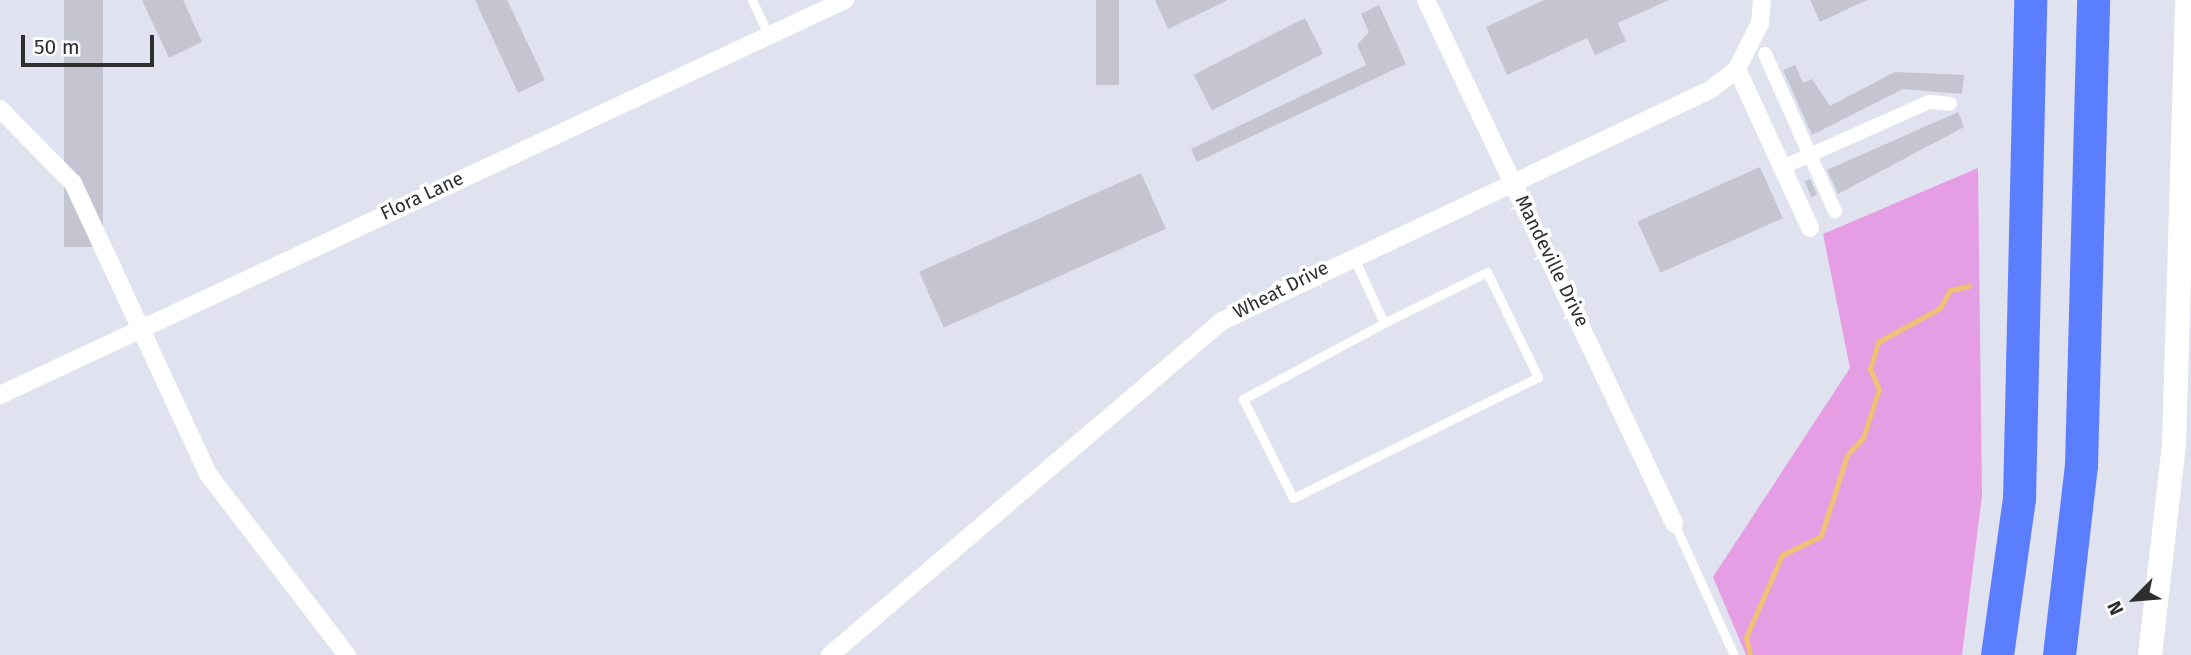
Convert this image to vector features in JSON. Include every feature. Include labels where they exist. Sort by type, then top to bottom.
[{"type":"highway","points":[[2015,0],[2026,140]]},
{"type":"highway","points":[[1997,655],[2019,499],[2030,0]]},
{"type":"highway","points":[[2059,655],[2081,465],[2094,9]]},
{"type":"main road","points":[[2150,655],[2174,445],[2188,0]]},
{"type":"street","name":"Mandeville Drive","points":[[1426,0],[1674,523]]},
{"type":"street","name":"Wheat Drive","points":[[830,655],[1222,321],[1353,254],[1710,90],[1737,69],[1760,23],[1762,0]]},
{"type":"street","name":"Flora Lane","points":[[0,395],[841,1]]},
{"type":"street","points":[[1765,54],[1835,211]]},
{"type":"street","points":[[1737,69],[1811,228]]},
{"type":"street","points":[[1783,167],[1930,102],[1950,104]]},
{"type":"street","points":[[0,109],[73,183],[208,474],[347,655]]},
{"type":"lane","points":[[752,0],[768,35]]},
{"type":"lane","points":[[1353,254],[1384,323]]},
{"type":"lane","points":[[1487,272],[1538,377],[1293,498],[1242,399],[1384,323],[1487,272]]},
{"type":"lane","points":[[1674,523],[1734,655]]},
{"type":"shaded area","points":[[1978,168],[1982,496],[1962,655],[1746,655],[1713,577],[1850,368],[1823,234]]},
{"type":"building","points":[[64,0],[103,0],[103,247],[64,247]]},
{"type":"building","points":[[142,0],[183,0],[202,42],[169,58]]},
{"type":"building","points":[[475,0],[507,0],[545,80],[518,93]]},
{"type":"building","points":[[1096,0],[1119,0],[1119,85],[1096,85]]},
{"type":"building","points":[[1155,0],[1228,0],[1168,29]]},
{"type":"building","points":[[1544,0],[1669,0],[1618,23],[1626,41],[1595,55],[1587,38],[1507,75],[1486,27]]},
{"type":"building","points":[[1810,0],[1867,0],[1820,22]]},
{"type":"building","points":[[1379,5],[1406,64],[1197,162],[1191,149],[1366,65],[1357,45],[1369,32],[1361,14]]},
{"type":"building","points":[[1305,18],[1323,54],[1212,110],[1194,75]]},
{"type":"building","points":[[1795,65],[1803,83],[1812,79],[1830,106],[1895,72],[1964,75],[1962,94],[1903,89],[1812,135],[1783,70]]},
{"type":"building","points":[[1958,112],[1964,127],[1838,194],[1827,170]]},
{"type":"building","points":[[1760,167],[1783,218],[1660,273],[1638,222]]},
{"type":"building","points":[[1141,173],[1166,229],[944,328],[919,272]]},
{"type":"building","points":[[1810,179],[1817,195],[1811,197],[1805,181]]},
{"type":"waterway","points":[[1750,655],[1746,637],[1782,555],[1821,536],[1847,455],[1863,438],[1879,389],[1870,369],[1878,342],[1940,308],[1950,290],[1969,286]]}]
